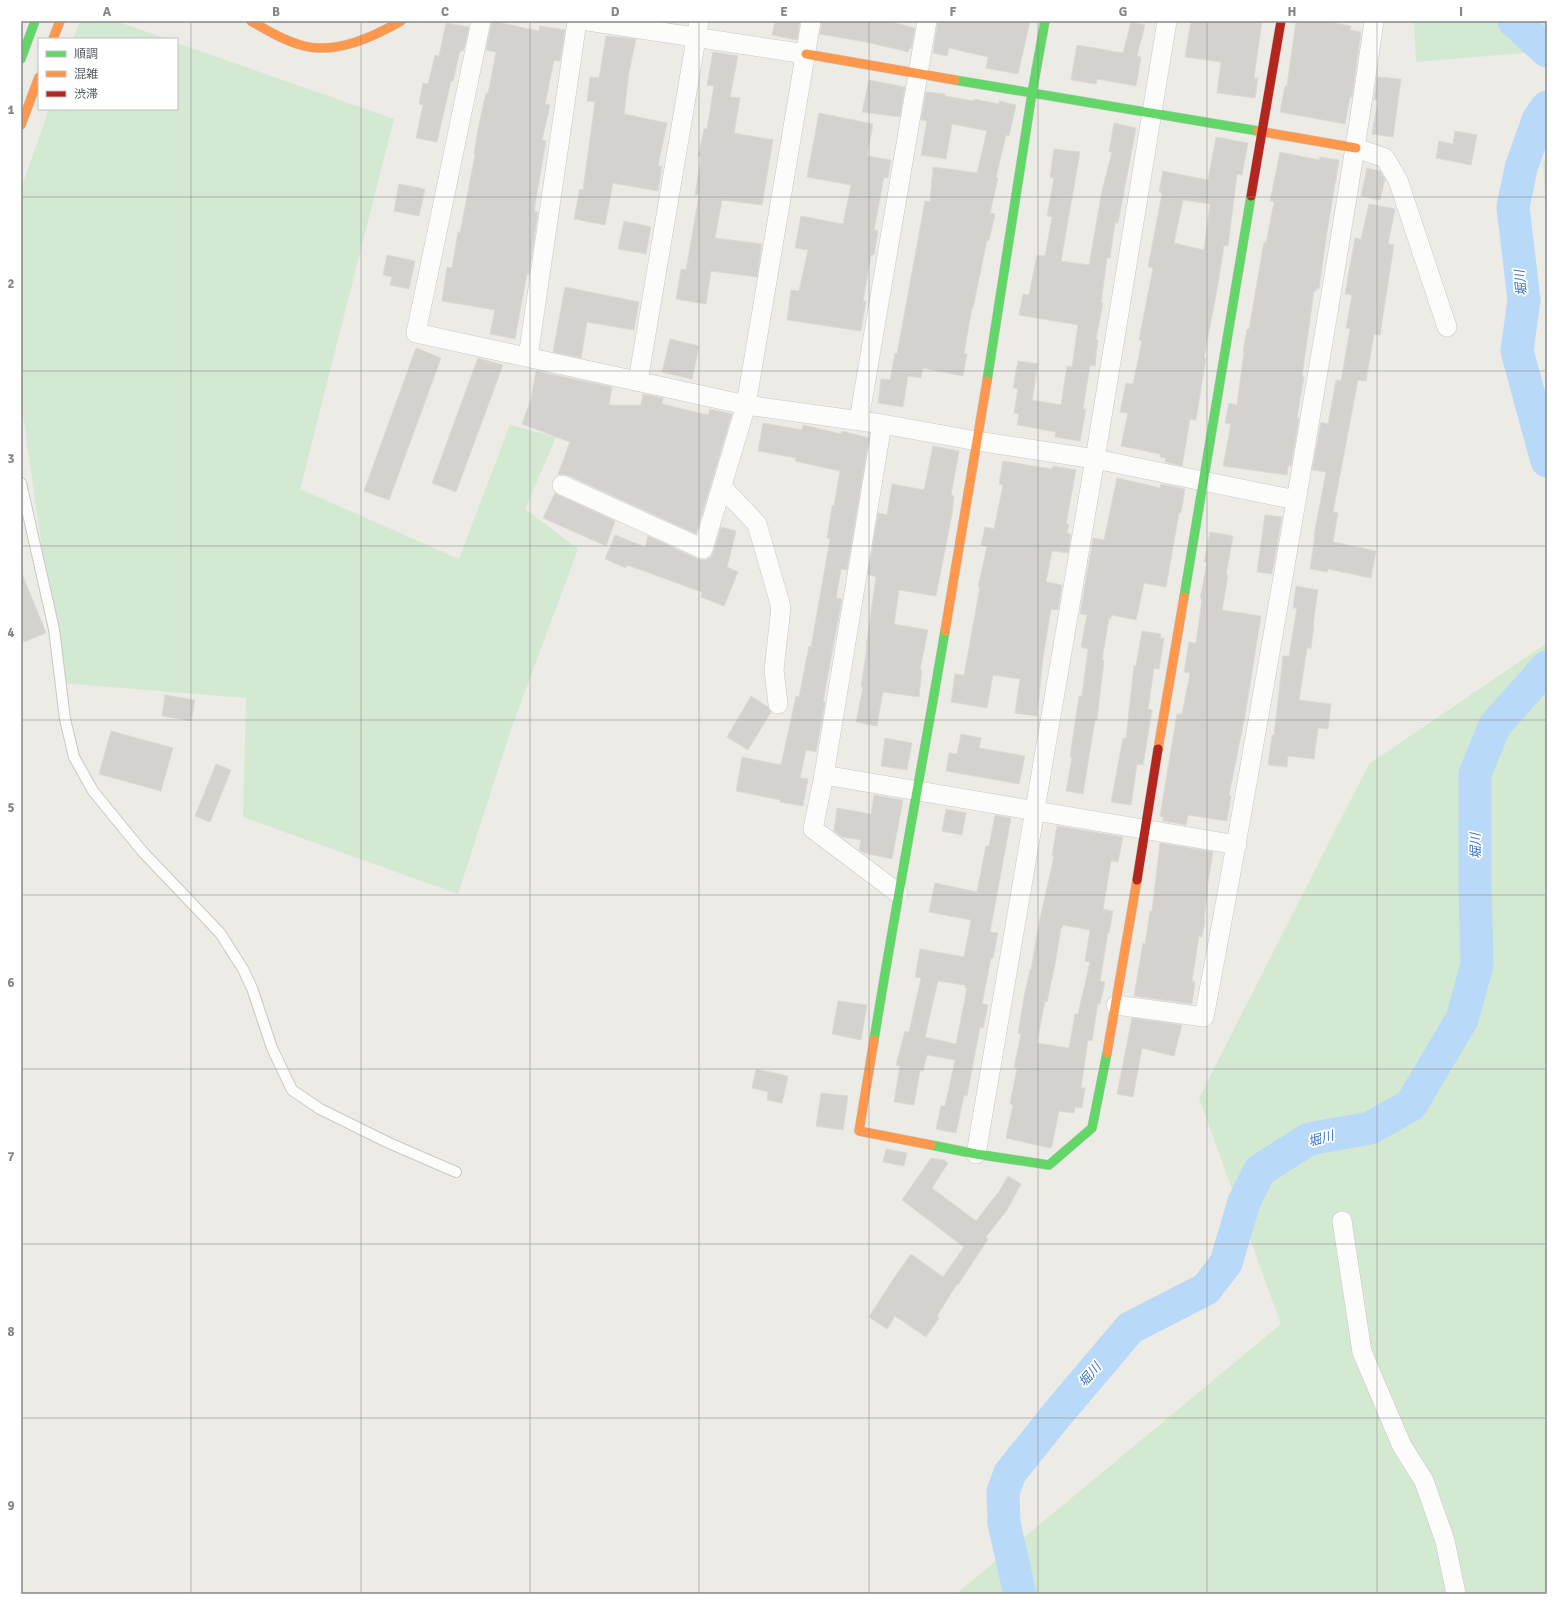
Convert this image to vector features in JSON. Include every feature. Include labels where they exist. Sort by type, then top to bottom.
[{"type":"main road","points":[[21,59],[35,21]]},
{"type":"main road","points":[[53,38],[60,21]]},
{"type":"main road","points":[[251,21],[273,34],[302,46],[330,48],[350,45],[381,32],[401,21]]},
{"type":"main road","points":[[1045,21],[1032,93],[978,441],[918,790],[898,893],[859,1130],[976,1154],[1049,1165],[1092,1128],[1116,1006],[1202,480],[1281,21]]},
{"type":"main road","points":[[806,54],[918,72],[1261,133],[1356,148]]},
{"type":"main road","points":[[21,125],[38,80]]},
{"type":"street","points":[[481,21],[416,333],[746,405],[859,420],[978,441],[1095,459],[1296,500]]},
{"type":"street","points":[[528,357],[577,21]]},
{"type":"street","points":[[588,21],[698,29],[806,54]]},
{"type":"street","points":[[562,485],[703,549],[746,405],[811,21]]},
{"type":"street","points":[[859,420],[927,21]]},
{"type":"street","points":[[976,1154],[1095,459],[1167,21]]},
{"type":"street","points":[[1116,1006],[1204,1017],[1237,845],[1296,500],[1356,148],[1374,21]]},
{"type":"street","points":[[638,381],[698,29]]},
{"type":"street","points":[[1356,148],[1385,158],[1398,180],[1447,327]]},
{"type":"street","points":[[882,424],[824,774],[813,829],[898,893]]},
{"type":"street","points":[[722,488],[757,524],[781,607],[774,670],[778,704]]},
{"type":"street","points":[[824,774],[1237,845]]},
{"type":"street","points":[[1342,1221],[1362,1352],[1402,1446],[1424,1481],[1445,1541],[1456,1594]]},
{"type":"lane","points":[[21,483],[54,629],[65,719],[74,757],[93,791],[142,852],[220,933],[243,969],[252,988],[272,1048],[292,1090],[320,1109],[389,1143],[456,1172]]},
{"type":"green space","points":[[80,21],[116,21],[164,38],[73,38]]},
{"type":"green space","points":[[1414,21],[1547,21],[1547,51],[1416,62]]},
{"type":"green space","points":[[178,43],[394,119],[300,489],[459,559],[510,425],[556,437],[525,509],[578,549],[511,729],[458,894],[243,817],[246,698],[61,683],[21,401],[21,189],[49,110],[178,110]]},
{"type":"green space","points":[[1547,156],[1547,227],[1543,162]]},
{"type":"green space","points":[[1547,643],[1547,1594],[956,1594],[1281,1324],[1199,1098],[1369,764]]},
{"type":"building","points":[[492,21],[539,31],[540,26],[565,30],[560,61],[554,60],[545,104],[550,105],[542,140],[546,141],[534,211],[538,212],[529,275],[527,274],[515,339],[490,334],[495,310],[442,301],[447,267],[452,268],[458,232],[460,233],[475,155],[478,129],[486,93],[488,94],[496,52],[486,50]]},
{"type":"building","points":[[775,21],[800,21],[797,40],[772,35]]},
{"type":"building","points":[[822,21],[887,21],[915,28],[911,49],[909,48],[908,52],[866,42],[820,34]]},
{"type":"building","points":[[938,21],[1030,21],[1018,74],[986,68],[988,57],[949,48],[947,56],[933,53]]},
{"type":"building","points":[[1191,21],[1262,21],[1254,78],[1258,78],[1255,98],[1217,93],[1221,62],[1185,57]]},
{"type":"building","points":[[1296,21],[1324,21],[1351,26],[1350,30],[1361,32],[1352,97],[1350,97],[1345,124],[1280,112],[1285,86],[1287,86]]},
{"type":"building","points":[[1131,22],[1145,25],[1137,56],[1141,57],[1136,86],[1097,79],[1096,84],[1071,80],[1077,45],[1123,53]]},
{"type":"building","points":[[446,23],[469,27],[463,51],[460,51],[453,81],[451,81],[437,142],[416,138],[423,105],[419,104],[423,83],[428,84],[435,55],[439,56]]},
{"type":"building","points":[[606,36],[636,39],[629,72],[624,114],[667,123],[658,166],[662,166],[658,191],[613,183],[605,225],[574,219],[580,189],[583,190],[595,102],[587,101],[590,77],[599,78]]},
{"type":"building","points":[[713,52],[738,56],[730,97],[740,98],[734,133],[773,140],[762,205],[722,200],[715,238],[762,244],[757,277],[711,271],[706,304],[676,299],[681,269],[686,270],[699,195],[695,195],[701,157],[698,156],[704,129],[707,129],[714,86],[707,85]]},
{"type":"building","points":[[1377,77],[1401,79],[1393,137],[1372,134],[1378,100],[1374,100]]},
{"type":"building","points":[[869,80],[905,87],[900,117],[862,112]]},
{"type":"building","points":[[926,92],[945,94],[945,96],[974,101],[974,99],[999,104],[999,101],[1016,105],[1009,136],[1006,135],[996,177],[998,178],[990,213],[995,214],[989,241],[987,240],[972,308],[964,353],[967,354],[963,376],[923,368],[921,378],[908,376],[903,407],[878,403],[881,379],[890,380],[895,353],[897,354],[925,201],[930,202],[933,167],[977,173],[987,131],[952,124],[946,159],[921,155],[927,121],[921,120]]},
{"type":"building","points":[[819,113],[873,124],[867,156],[891,160],[888,178],[884,177],[874,230],[878,231],[874,255],[871,255],[863,301],[866,301],[861,331],[787,320],[791,290],[799,291],[808,250],[795,248],[801,216],[843,224],[851,185],[807,177]]},
{"type":"building","points":[[1114,123],[1136,128],[1118,223],[1115,223],[1110,258],[1107,258],[1101,303],[1103,303],[1096,339],[1098,340],[1095,366],[1090,365],[1083,409],[1086,409],[1080,441],[1055,437],[1056,432],[1017,425],[1019,414],[1014,413],[1018,389],[1013,388],[1018,361],[1038,364],[1032,400],[1061,405],[1067,366],[1072,367],[1078,325],[1019,315],[1023,294],[1029,295],[1037,255],[1045,256],[1052,217],[1047,216],[1054,178],[1050,177],[1054,149],[1080,152],[1061,261],[1089,265],[1102,191],[1112,152],[1109,152]]},
{"type":"building","points":[[1455,131],[1477,135],[1471,165],[1436,158],[1439,141],[1453,144]]},
{"type":"building","points":[[1216,137],[1248,143],[1242,175],[1237,174],[1228,246],[1224,245],[1204,358],[1206,358],[1196,420],[1190,419],[1182,466],[1165,462],[1166,458],[1160,457],[1160,454],[1121,446],[1128,413],[1120,412],[1126,383],[1133,384],[1142,341],[1139,340],[1153,268],[1148,267],[1162,193],[1159,192],[1163,171],[1208,180]],"holes":[[[1183,200],[1210,204],[1204,250],[1174,243]]]},
{"type":"building","points":[[1280,152],[1319,160],[1320,157],[1339,160],[1319,289],[1316,288],[1316,291],[1314,291],[1302,376],[1304,377],[1297,418],[1299,418],[1291,466],[1288,466],[1287,475],[1223,466],[1231,424],[1225,423],[1229,403],[1237,405],[1243,352],[1247,329],[1249,329],[1264,242],[1266,243],[1274,202],[1270,201]]},
{"type":"building","points":[[1367,168],[1380,171],[1385,179],[1380,200],[1361,196]]},
{"type":"building","points":[[399,184],[425,189],[419,216],[394,211]]},
{"type":"building","points":[[1369,204],[1395,209],[1388,244],[1394,245],[1380,335],[1374,334],[1366,381],[1358,380],[1333,512],[1338,513],[1333,542],[1376,551],[1371,578],[1328,569],[1327,572],[1310,569],[1314,535],[1326,472],[1312,470],[1321,422],[1328,424],[1336,380],[1341,381],[1350,329],[1346,328],[1352,295],[1345,294],[1355,238],[1361,239]]},
{"type":"building","points":[[624,221],[651,227],[646,254],[618,249]]},
{"type":"building","points":[[387,255],[415,261],[409,289],[390,285],[392,277],[383,275]]},
{"type":"building","points":[[565,287],[639,302],[634,330],[587,322],[581,358],[553,352]]},
{"type":"building","points":[[670,339],[699,346],[692,379],[662,372]]},
{"type":"building","points":[[416,348],[441,358],[389,500],[364,491]]},
{"type":"building","points":[[478,358],[503,365],[456,492],[432,483]]},
{"type":"building","points":[[536,371],[612,387],[609,405],[641,405],[643,394],[663,398],[662,404],[708,415],[710,409],[732,414],[696,534],[567,475],[558,474],[570,442],[522,424],[531,399]]},
{"type":"building","points":[[763,423],[802,430],[803,425],[841,434],[842,431],[869,438],[847,570],[841,569],[836,598],[842,599],[823,702],[825,702],[816,752],[806,750],[800,778],[808,779],[803,806],[736,791],[742,757],[781,765],[796,696],[799,697],[809,646],[811,647],[830,539],[827,538],[832,506],[834,506],[840,471],[795,461],[796,458],[758,451]]},
{"type":"building","points":[[933,446],[959,451],[951,495],[954,496],[952,514],[936,596],[899,590],[894,624],[928,630],[920,670],[922,670],[919,697],[883,692],[877,726],[856,722],[863,687],[861,687],[876,577],[868,574],[878,513],[887,515],[892,484],[924,490]]},
{"type":"building","points":[[1003,461],[1052,469],[1053,466],[1076,470],[1066,524],[1069,524],[1067,533],[1071,534],[1068,553],[1052,551],[1046,582],[1062,585],[1058,610],[1051,609],[1043,658],[1037,716],[1015,713],[1020,679],[993,675],[987,708],[951,702],[955,674],[964,675],[980,587],[978,587],[987,547],[981,545],[985,527],[994,529],[1003,485],[999,484]]},
{"type":"building","points":[[1117,478],[1160,488],[1161,484],[1185,489],[1181,513],[1179,513],[1166,587],[1144,583],[1136,620],[1111,615],[1111,619],[1109,618],[1102,660],[1104,660],[1097,720],[1095,720],[1083,794],[1066,791],[1072,757],[1070,757],[1079,696],[1082,696],[1088,649],[1081,647],[1087,615],[1080,614],[1093,538],[1104,540]]},
{"type":"building","points":[[555,493],[615,521],[606,546],[543,518]]},
{"type":"building","points":[[1265,515],[1282,517],[1272,574],[1257,572]]},
{"type":"building","points":[[721,527],[736,531],[727,567],[738,572],[724,606],[701,597],[702,592],[627,565],[626,568],[605,559],[615,535],[645,547],[648,536],[698,559],[705,560],[710,558],[713,553]]},
{"type":"building","points":[[1210,532],[1233,536],[1222,610],[1261,616],[1245,716],[1229,795],[1231,796],[1227,821],[1188,815],[1186,825],[1163,821],[1163,817],[1160,816],[1177,714],[1182,714],[1190,673],[1184,672],[1189,642],[1196,643],[1202,599],[1200,599],[1207,562],[1204,562]]},
{"type":"building","points":[[21,571],[46,633],[24,642],[21,634]]},
{"type":"building","points":[[1296,586],[1318,590],[1311,648],[1307,648],[1299,700],[1331,704],[1328,729],[1318,728],[1314,759],[1288,756],[1287,767],[1268,765],[1272,735],[1274,736],[1283,656],[1289,656],[1297,608],[1293,608]]},
{"type":"building","points":[[1142,631],[1161,634],[1160,638],[1164,638],[1159,669],[1154,668],[1148,709],[1152,710],[1143,765],[1137,764],[1131,805],[1111,802],[1123,738],[1126,738],[1134,666],[1136,666]]},
{"type":"building","points":[[165,695],[195,700],[191,721],[162,716]]},
{"type":"building","points":[[751,696],[767,706],[771,712],[748,750],[727,737]]},
{"type":"building","points":[[111,731],[173,748],[161,791],[99,774]]},
{"type":"building","points":[[961,734],[981,738],[979,748],[1025,756],[1019,784],[946,771],[949,753],[957,754]]},
{"type":"building","points":[[885,738],[912,743],[907,770],[881,766]]},
{"type":"building","points":[[216,764],[231,770],[210,822],[195,816]]},
{"type":"building","points":[[874,795],[903,800],[892,859],[864,853],[859,850],[861,840],[842,837],[834,831],[837,808],[871,814]]},
{"type":"building","points":[[946,809],[966,813],[962,835],[942,831]]},
{"type":"building","points":[[995,815],[1011,818],[990,932],[998,933],[993,958],[991,958],[982,1004],[988,1005],[983,1028],[980,1027],[967,1096],[964,1095],[956,1133],[936,1129],[941,1106],[945,1106],[955,1060],[927,1055],[923,1071],[920,1070],[914,1105],[894,1102],[900,1066],[896,1065],[905,1031],[909,1032],[921,978],[915,977],[920,949],[964,957],[971,920],[929,912],[935,883],[977,892],[986,846],[989,846]],"holes":[[[938,981],[965,985],[965,988],[967,988],[956,1044],[925,1037]]]},
{"type":"building","points":[[1057,826],[1123,837],[1118,862],[1111,861],[1103,909],[1113,911],[1100,981],[1105,982],[1100,1004],[1098,1003],[1092,1041],[1088,1040],[1081,1088],[1085,1088],[1082,1108],[1075,1107],[1074,1113],[1059,1111],[1052,1146],[1050,1148],[1006,1138],[1013,1105],[1010,1104],[1017,1068],[1014,1067],[1021,1034],[1018,1033],[1038,928],[1054,856],[1052,856]],"holes":[[[1063,925],[1090,930],[1085,961],[1090,962],[1078,1014],[1075,1014],[1069,1048],[1037,1043],[1045,1001],[1047,1002],[1055,964],[1061,928]]]},
{"type":"building","points":[[1160,843],[1213,852],[1207,888],[1205,920],[1202,937],[1199,936],[1192,981],[1195,982],[1192,1004],[1134,996],[1143,943],[1145,944],[1150,911],[1152,911]]},
{"type":"building","points":[[838,1001],[867,1005],[861,1040],[832,1034]]},
{"type":"building","points":[[1132,1018],[1182,1025],[1174,1056],[1142,1048],[1133,1097],[1117,1094]]},
{"type":"building","points":[[756,1069],[788,1076],[782,1103],[767,1100],[768,1092],[752,1088]]},
{"type":"building","points":[[821,1093],[848,1096],[843,1130],[816,1126]]},
{"type":"building","points":[[886,1149],[907,1153],[904,1166],[883,1162]]},
{"type":"building","points":[[931,1158],[944,1160],[948,1163],[932,1188],[976,1221],[1000,1190],[1008,1176],[1021,1184],[1007,1210],[986,1237],[988,1239],[958,1285],[957,1284],[937,1316],[939,1318],[926,1337],[895,1316],[887,1329],[869,1317],[911,1254],[943,1277],[964,1247],[902,1200]]},
{"type":"waterway","name":"堀川","points":[[1514,21],[1547,51]]},
{"type":"waterway","name":"堀川","points":[[1547,107],[1538,120],[1521,168],[1513,207],[1524,300],[1517,351],[1547,461]]},
{"type":"waterway","name":"堀川","points":[[1020,1594],[1004,1523],[1003,1492],[1010,1473],[1130,1328],[1206,1289],[1226,1263],[1244,1202],[1260,1170],[1309,1139],[1370,1128],[1411,1105],[1462,1019],[1477,965],[1475,774],[1495,725],[1547,667]]},
{"type":"traffic: fast","points":[[21,59],[35,21]]},
{"type":"traffic: fast","points":[[987,381],[1032,93],[1045,21]]},
{"type":"traffic: fast","points":[[955,80],[1258,131]]},
{"type":"traffic: fast","points":[[1184,597],[1251,196]]},
{"type":"traffic: fast","points":[[874,1040],[945,631]]},
{"type":"traffic: fast","points":[[931,1145],[976,1154],[1049,1165],[1092,1128],[1107,1053]]},
{"type":"traffic: slow","points":[[53,38],[60,21]]},
{"type":"traffic: slow","points":[[251,21],[290,41],[316,48],[342,46],[379,33],[401,21]]},
{"type":"traffic: slow","points":[[806,54],[955,80]]},
{"type":"traffic: slow","points":[[21,125],[38,80]]},
{"type":"traffic: slow","points":[[1258,131],[1356,148]]},
{"type":"traffic: slow","points":[[945,631],[987,381]]},
{"type":"traffic: slow","points":[[1158,749],[1184,597]]},
{"type":"traffic: slow","points":[[1107,1053],[1137,880]]},
{"type":"traffic: slow","points":[[874,1040],[859,1131],[931,1145]]},
{"type":"traffic: jam","points":[[1251,196],[1281,21]]},
{"type":"traffic: jam","points":[[1137,880],[1158,749]]}]
